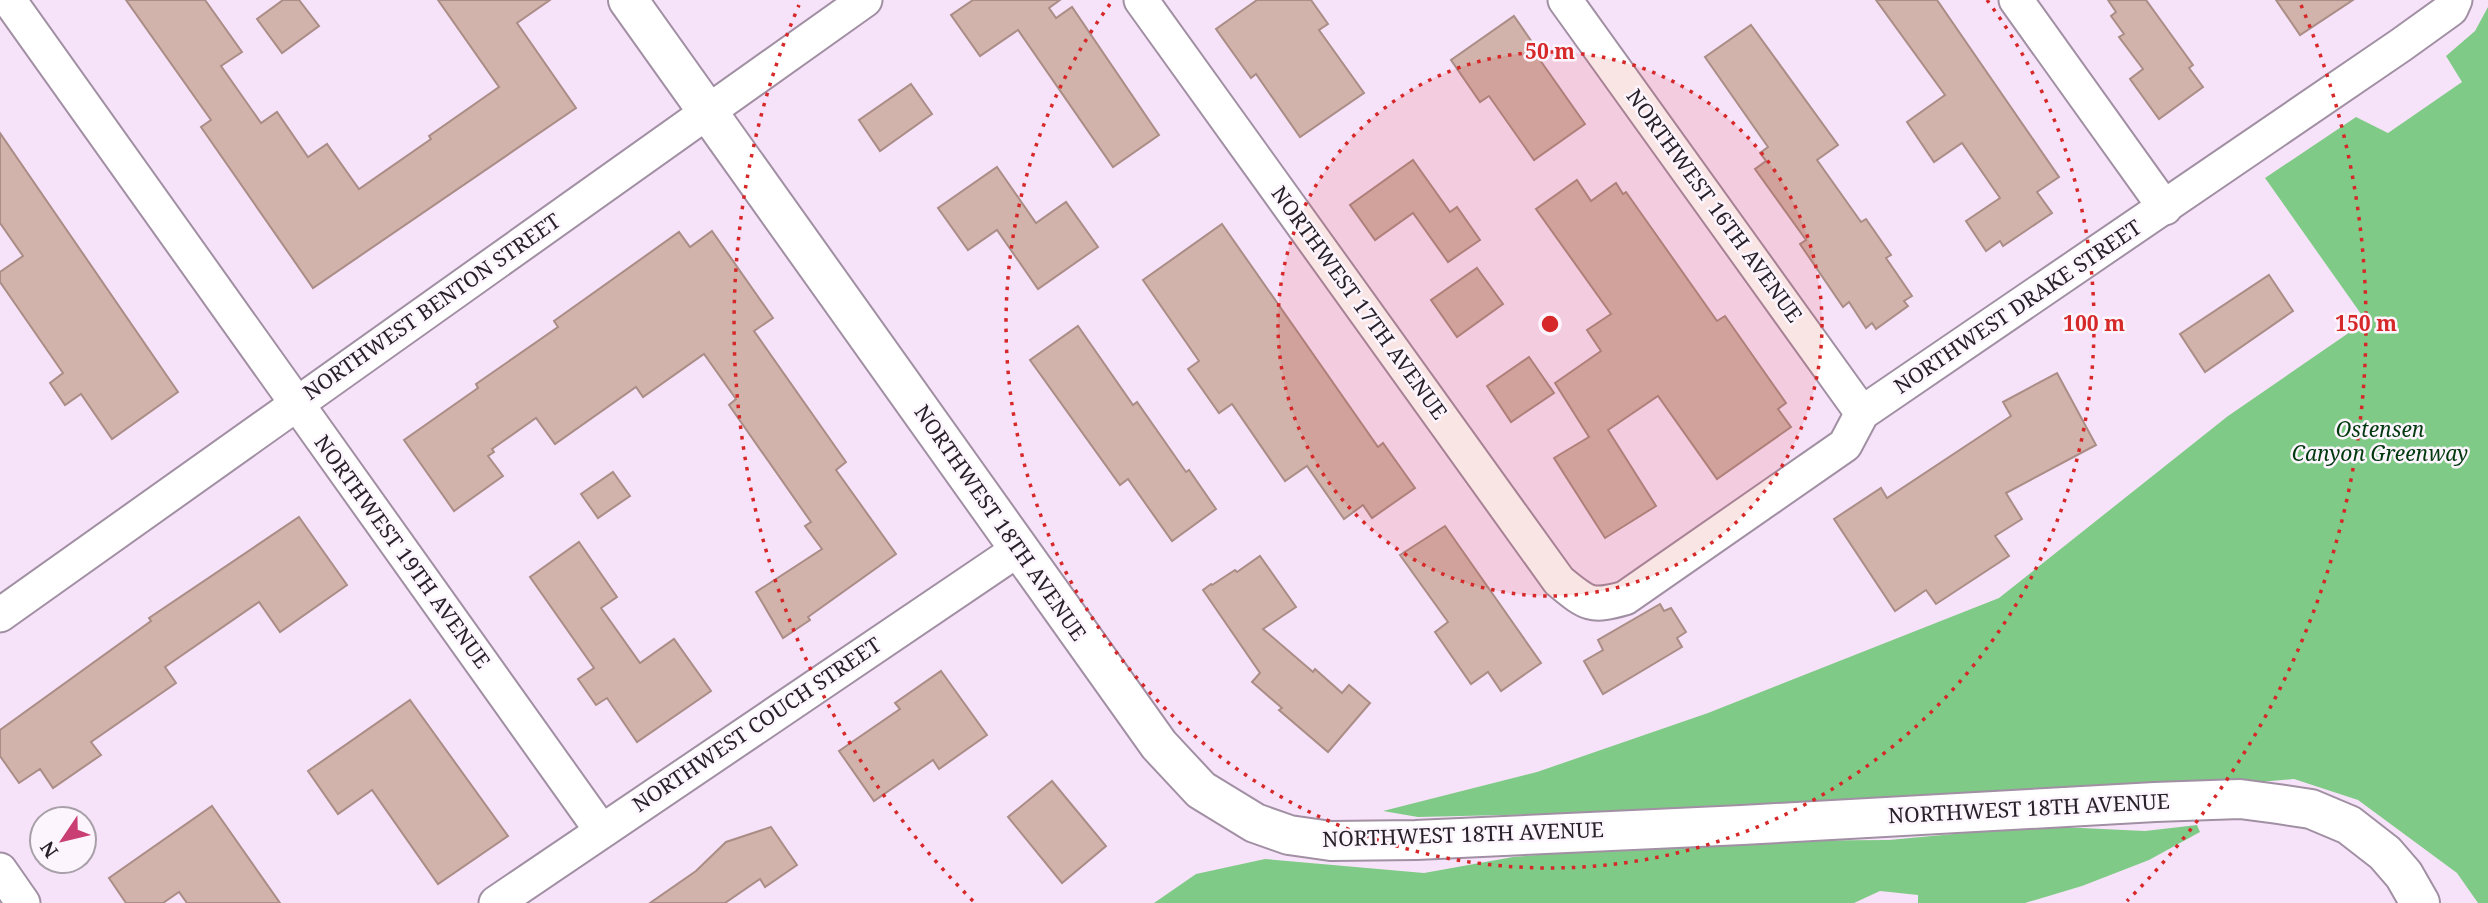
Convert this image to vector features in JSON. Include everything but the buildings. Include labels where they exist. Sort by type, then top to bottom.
[{"type":"street","name":"NORTHWEST 19TH AVENUE","points":[[9,0],[601,830]]},
{"type":"street","name":"NORTHWEST 18TH AVENUE","points":[[628,0],[1167,754],[1201,790],[1255,823],[1289,835],[1331,841],[1416,840],[2240,799],[2311,809],[2349,825],[2385,853],[2404,875],[2420,903]]},
{"type":"street","name":"NORTHWEST BENTON STREET","points":[[0,615],[865,0]]},
{"type":"street","name":"NORTHWEST 17TH AVENUE","points":[[1141,0],[1559,581],[1584,601]]},
{"type":"street","name":"NORTHWEST 16TH AVENUE","points":[[1565,0],[1862,413]]},
{"type":"street","points":[[2016,0],[2165,208]]},
{"type":"street","name":"NORTHWEST DRAKE STREET","points":[[1584,601],[1602,605],[1625,597],[1845,444],[1862,413],[2402,45],[2451,9],[2455,0]]},
{"type":"street","name":"NORTHWEST COUCH STREET","points":[[495,903],[1019,549]]},
{"type":"street","points":[[0,870],[23,903]]},
{"type":"green space","name":"Ostensen Canyon Greenway","points":[[2488,7],[2488,903],[2478,903],[2457,873],[2358,800],[2294,779],[2178,789],[1689,811],[1418,817],[1383,811],[1537,772],[1708,713],[1999,598],[2228,416],[2366,321],[2265,178],[2356,117],[2388,133],[2462,82],[2446,56],[2475,31]]},
{"type":"green space","points":[[2197,825],[2200,832],[2149,860],[2082,886],[2025,903],[1918,903],[1918,895],[1880,891],[1854,903],[1154,903],[1196,874],[1265,859],[1424,873],[1513,857],[1712,841],[1889,840],[2039,826],[2145,831]]}]
